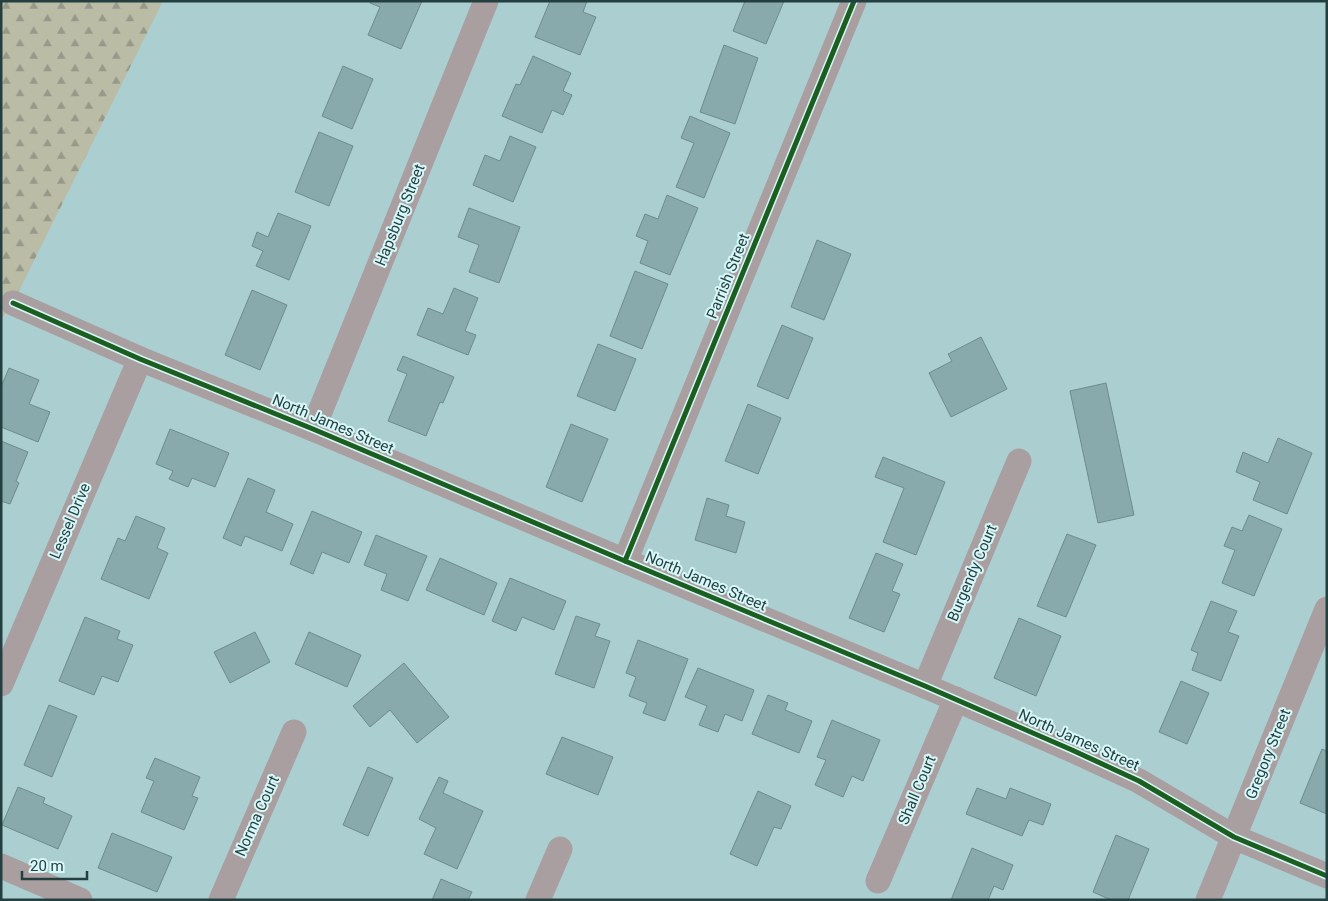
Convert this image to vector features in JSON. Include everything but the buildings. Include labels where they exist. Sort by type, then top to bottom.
[{"type":"street","name":"Hapsburg Street","points":[[314,429],[486,1]]},
{"type":"street","name":"Parrish Street","points":[[625,561],[854,1]]},
{"type":"street","name":"North James Street","points":[[13,303],[140,359],[314,429],[956,699],[1139,781],[1234,837],[1327,876]]},
{"type":"street","name":"Lessel Drive","points":[[1,684],[140,359]]},
{"type":"street","name":"Burgendy Court","points":[[925,686],[1019,461]]},
{"type":"street","name":"Gregory Street","points":[[1208,900],[1327,609]]},
{"type":"street","name":"Shall Court","points":[[878,881],[956,699]]},
{"type":"street","name":"Norma Court","points":[[221,900],[294,732]]},
{"type":"street","points":[[538,900],[560,849]]},
{"type":"street","points":[[1,866],[80,900]]},
{"type":"green space","points":[[1,1],[163,1],[13,303],[1,320]]},
{"type":"cycle path","points":[[625,561],[854,1]]},
{"type":"cycle path","points":[[13,303],[140,359],[313,429],[925,686],[1072,750],[1139,781],[1234,837],[1327,876]]}]
